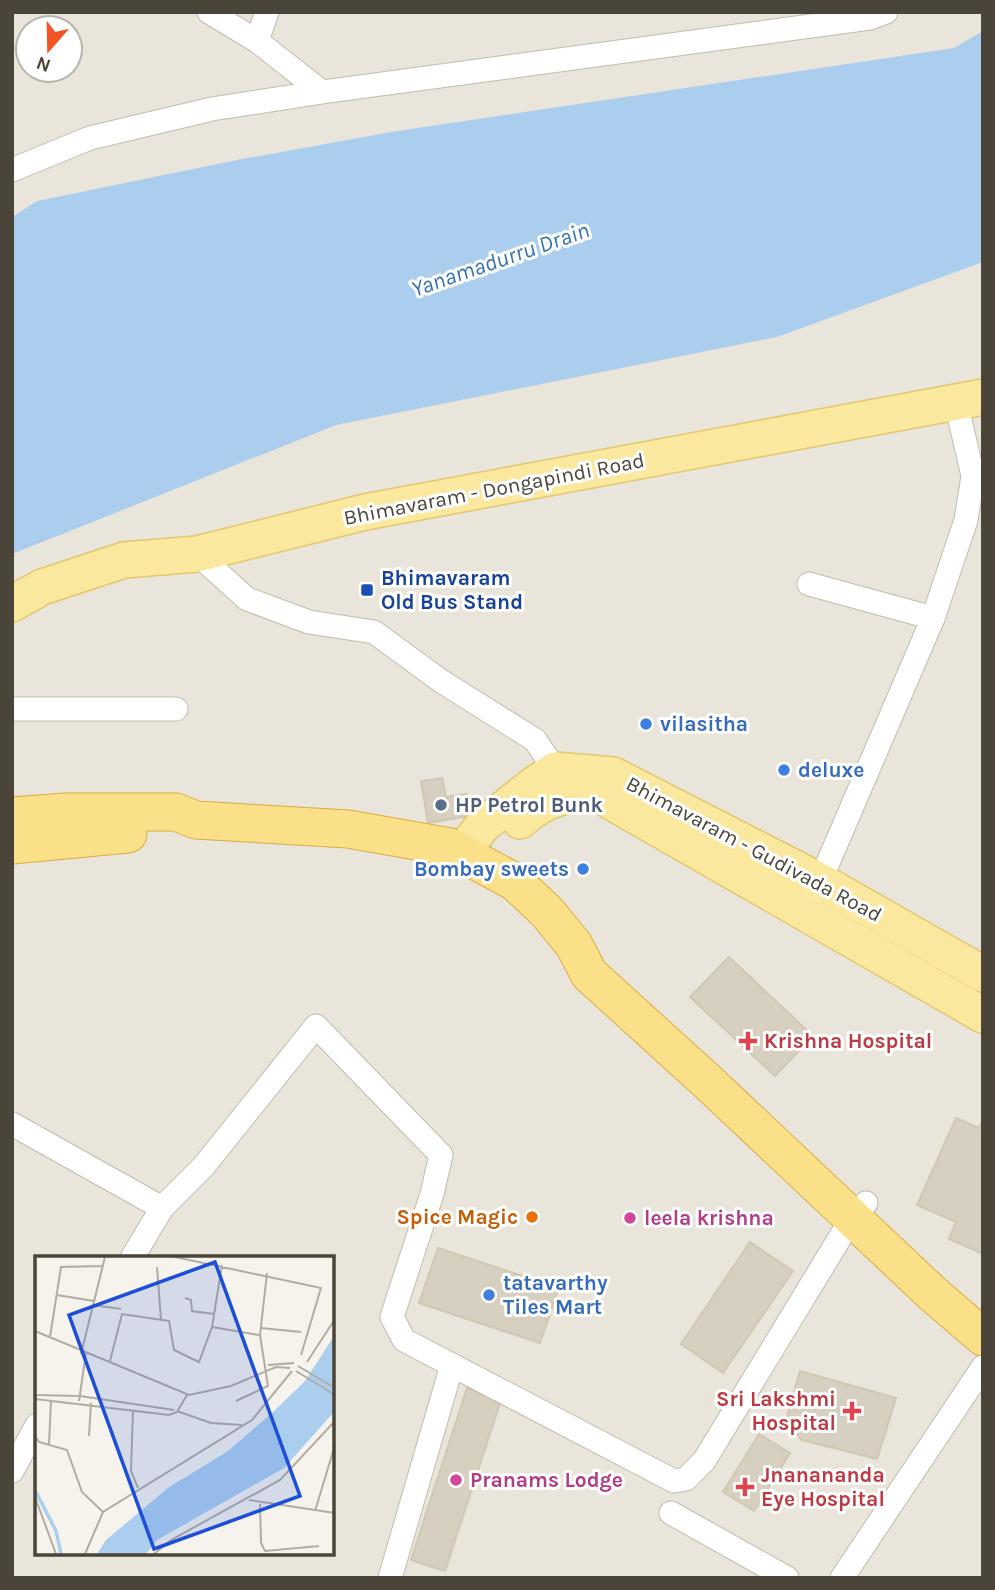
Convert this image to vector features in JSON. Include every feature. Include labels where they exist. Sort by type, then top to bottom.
[{"type":"highway","points":[[12,816],[66,812],[176,812],[196,820],[348,829],[450,846],[514,882],[547,912],[574,945],[603,957],[809,1164],[859,1210],[946,1279],[981,1325]]},
{"type":"highway","points":[[12,845],[183,830],[196,820]]},
{"type":"main road","name":"Bhimavaram - Dongapindi Road","points":[[12,604],[43,587],[124,560],[197,554],[365,512],[969,400]]},
{"type":"main road","name":"Bhimavaram - Gudivada Road","points":[[557,783],[613,775],[820,881],[983,974]]},
{"type":"main road","points":[[470,859],[482,826],[524,792],[557,783]]},
{"type":"main road","name":"Bhimavaram - Gudivada Road","points":[[557,783],[603,797],[983,1015]]},
{"type":"street","points":[[209,12],[257,41],[322,92]]},
{"type":"street","points":[[257,41],[267,12]]},
{"type":"street","points":[[12,170],[90,138],[212,109],[870,18],[886,12]]},
{"type":"street","points":[[806,914],[933,618],[966,520],[973,476],[969,400]]},
{"type":"street","points":[[197,554],[247,599],[309,622],[374,632],[441,681],[535,740],[557,783]]},
{"type":"street","points":[[809,584],[933,618]]},
{"type":"street","points":[[12,709],[176,709]]},
{"type":"street","points":[[133,1256],[162,1208],[203,1167],[316,1026],[441,1155],[432,1194],[392,1317],[404,1340],[674,1481],[686,1479],[704,1461],[859,1210]]},
{"type":"street","points":[[12,1124],[162,1208]]},
{"type":"street","points":[[390,1578],[452,1365]]},
{"type":"street","points":[[842,1578],[983,1367]]},
{"type":"street","points":[[12,1471],[35,1429]]},
{"type":"street","points":[[671,1513],[787,1578]]},
{"type":"shaded area","points":[[12,12],[983,12],[983,1578],[12,1578]]},
{"type":"water","name":"Yanamadurru Drain","points":[[983,31],[983,262],[777,337],[336,425],[12,554],[12,217],[37,201],[391,132],[954,48]]},
{"type":"building","points":[[442,778],[446,797],[466,794],[470,816],[428,823],[421,781]]},
{"type":"building","points":[[729,957],[813,1036],[775,1076],[690,997]]},
{"type":"building","points":[[956,1118],[979,1128],[983,1120],[983,1254],[949,1239],[956,1222],[917,1205]]},
{"type":"building","points":[[750,1242],[793,1271],[723,1373],[681,1344]]},
{"type":"building","name":"tatavarthy Tiles Mart","points":[[438,1248],[559,1288],[540,1343],[419,1303]]},
{"type":"building","points":[[800,1371],[896,1398],[877,1459],[802,1440],[786,1421]]},
{"type":"building","name":"Pranams Lodge","points":[[467,1388],[501,1400],[445,1571],[411,1560]]},
{"type":"building","points":[[759,1434],[790,1453],[754,1511],[723,1492]]},
{"type":"place","name":"Bhimavaram Old Bus Stand","points":[[367,590]]},
{"type":"place","name":"vilasitha","points":[[646,724]]},
{"type":"place","name":"deluxe","points":[[784,770]]},
{"type":"place","name":"HP Petrol Bunk","points":[[441,805]]},
{"type":"place","name":"Bombay sweets","points":[[583,869]]},
{"type":"place","name":"Krishna Hospital","points":[[748,1041]]},
{"type":"place","name":"Spice Magic","points":[[532,1217]]},
{"type":"place","name":"leela krishna","points":[[630,1218]]},
{"type":"place","name":"tatavarthy Tiles Mart","points":[[489,1295]]},
{"type":"place","name":"Sri Lakshmi Hospital","points":[[852,1411]]},
{"type":"place","name":"Pranams Lodge","points":[[456,1480]]},
{"type":"place","name":"Jnanananda Eye Hospital","points":[[745,1487]]}]
